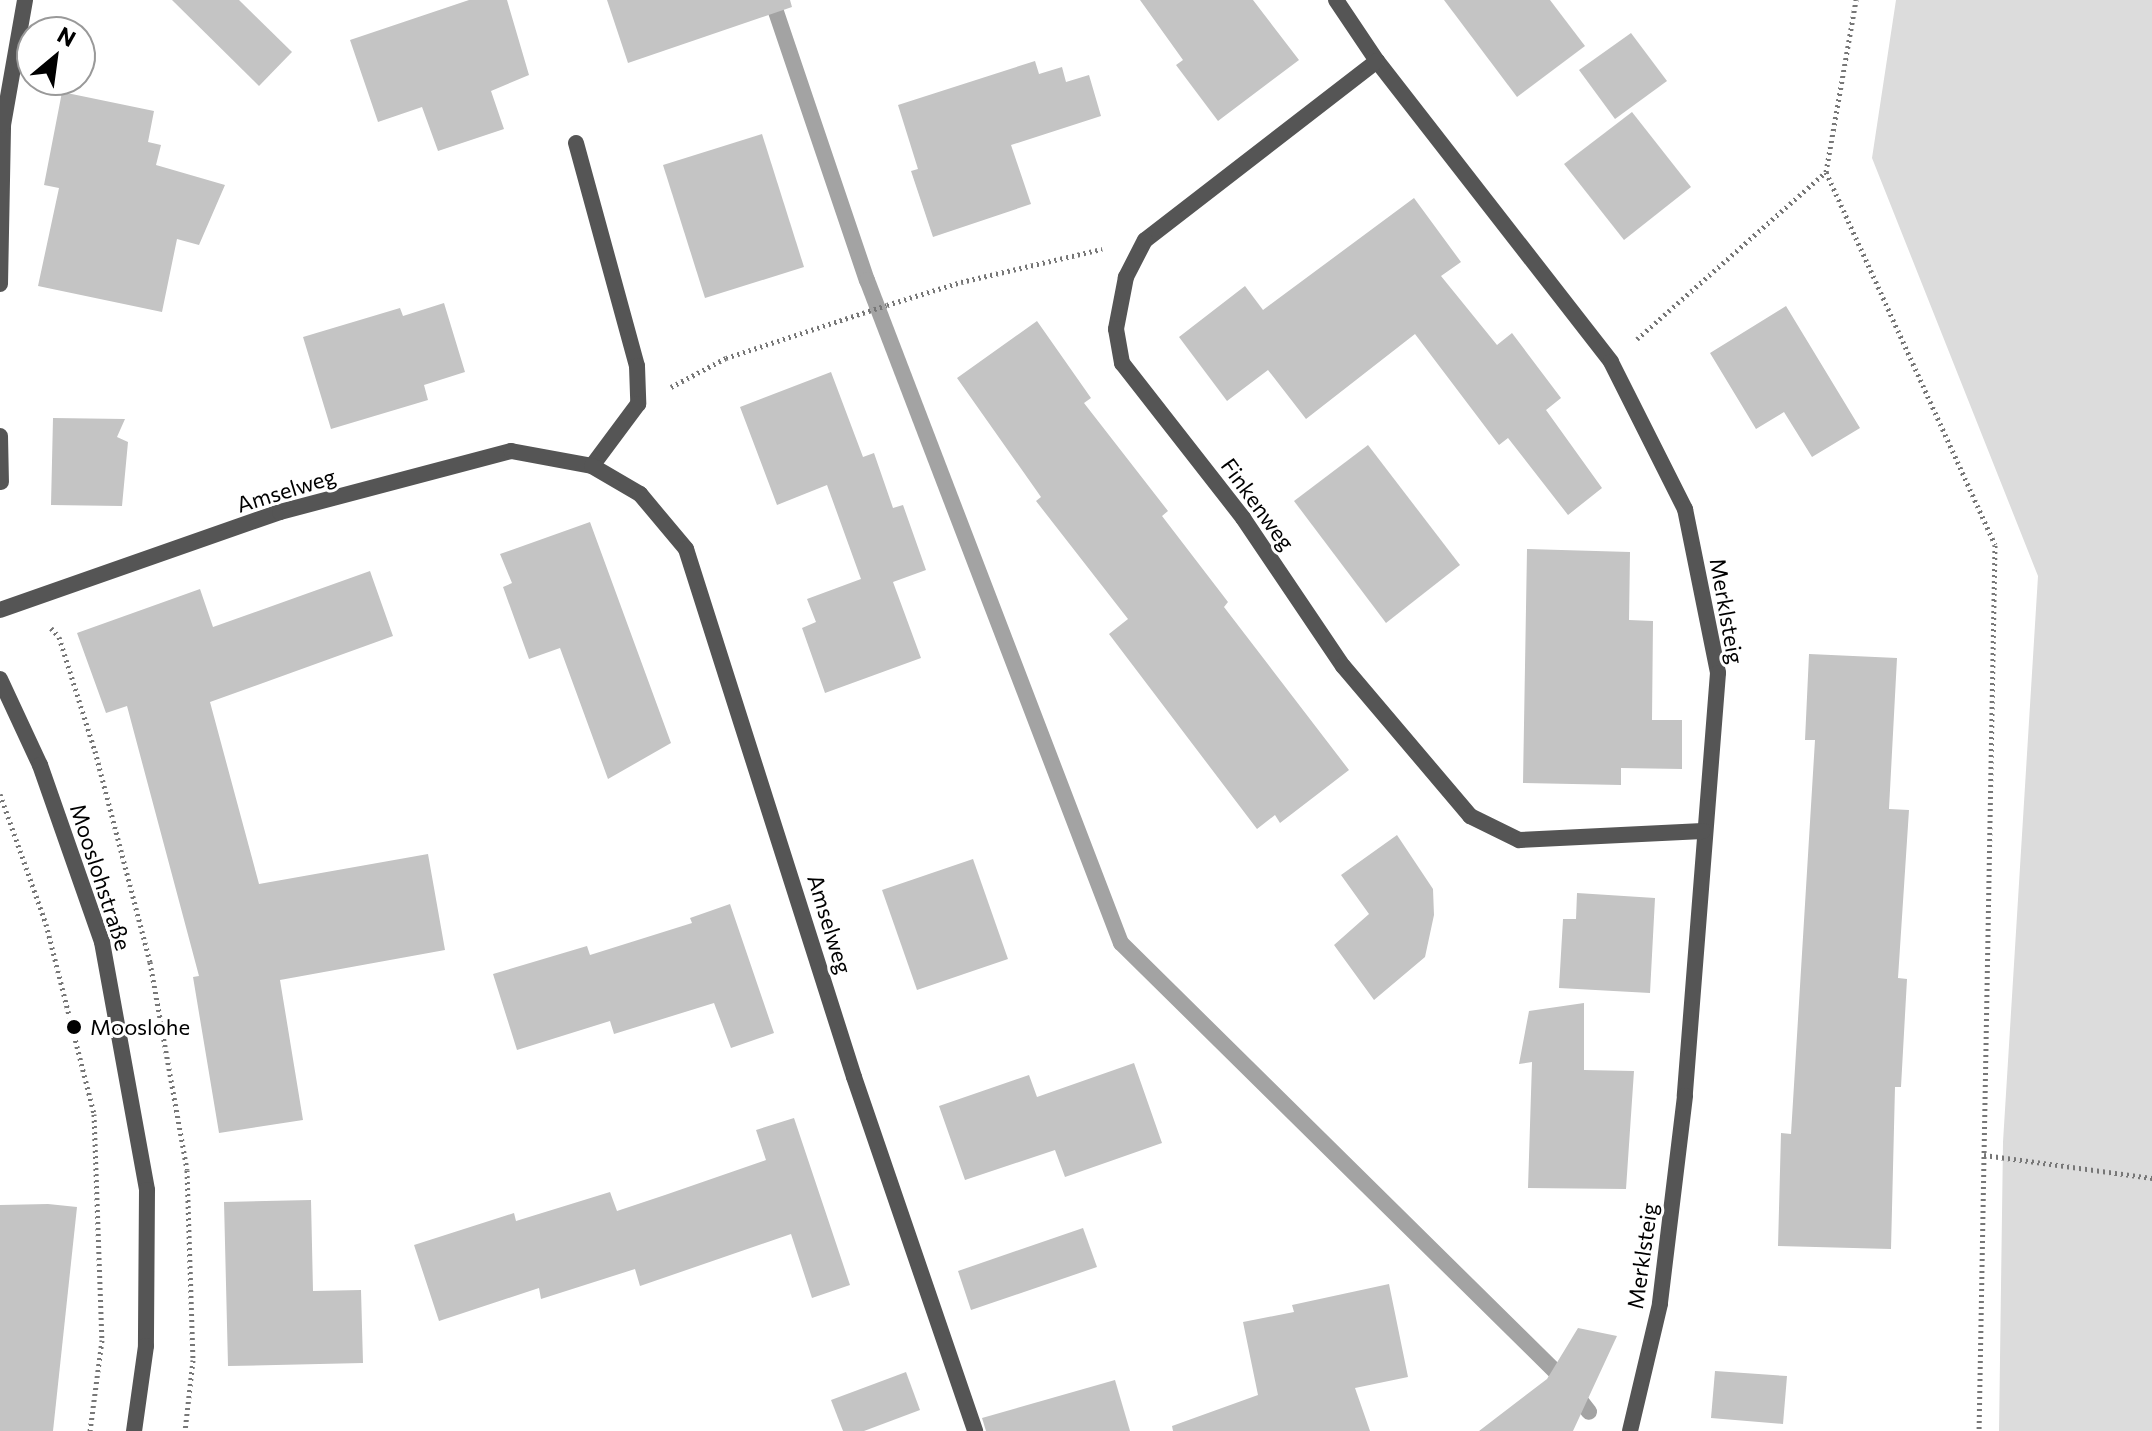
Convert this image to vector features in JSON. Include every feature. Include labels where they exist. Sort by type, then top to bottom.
[{"type":"street","points":[[0,284],[3,125],[25,0]]},
{"type":"street","name":"Merklsteig","points":[[1336,0],[1377,61],[1611,362],[1685,509],[1718,673],[1703,831],[1685,1096],[1660,1304],[1630,1431]]},
{"type":"street","name":"Finkenweg","points":[[1377,61],[1145,240],[1126,277],[1118,316],[1122,363],[1243,518],[1343,666],[1470,816],[1519,840],[1703,831]]},
{"type":"street","points":[[576,143],[637,366],[638,404],[592,466]]},
{"type":"street","points":[[0,436],[1,482]]},
{"type":"street","name":"Amselweg","points":[[0,610],[280,512],[511,451],[592,466],[640,494],[686,549],[854,1077],[975,1431]]},
{"type":"street","name":"Mooslohstraße","points":[[0,679],[40,765],[102,942],[147,1190],[146,1346],[134,1431]]},
{"type":"path","points":[[1856,0],[1826,172],[1995,545],[1979,1431]]},
{"type":"path","points":[[1611,362],[1826,172]]},
{"type":"path","points":[[638,404],[726,358],[887,305],[961,282],[1145,240]]},
{"type":"path","points":[[0,794],[46,924],[94,1114],[102,1340],[90,1431]]},
{"type":"path","points":[[1984,1155],[2152,1178]]},
{"type":"shaded area","points":[[1896,0],[2152,0],[2152,1431],[1999,1431],[2003,1142],[2038,576],[1872,158]]},
{"type":"building","points":[[172,0],[239,0],[292,52],[259,86]]},
{"type":"building","points":[[469,0],[507,0],[529,75],[491,91],[504,129],[438,151],[422,107],[378,122],[350,40]]},
{"type":"building","points":[[607,0],[790,0],[792,7],[628,63]]},
{"type":"building","points":[[1140,0],[1253,0],[1299,60],[1218,121],[1176,65],[1183,60]]},
{"type":"building","points":[[1444,0],[1550,0],[1585,46],[1517,97]]},
{"type":"building","points":[[1631,33],[1667,81],[1615,119],[1579,70]]},
{"type":"building","points":[[1035,61],[1039,74],[1062,67],[1066,82],[1089,75],[1101,116],[1011,145],[1031,204],[933,237],[911,171],[918,169],[898,105]]},
{"type":"building","points":[[61,96],[81,96],[154,111],[148,142],[161,145],[156,165],[225,185],[199,245],[177,239],[162,312],[38,286],[59,188],[44,185]]},
{"type":"building","points":[[1632,112],[1691,187],[1624,240],[1564,164]]},
{"type":"building","points":[[762,134],[804,267],[705,298],[663,165]]},
{"type":"building","points":[[1414,198],[1461,262],[1441,276],[1497,345],[1512,333],[1561,398],[1546,410],[1602,488],[1568,515],[1508,438],[1499,445],[1415,334],[1306,419],[1268,370],[1227,401],[1179,337],[1245,286],[1263,310]]},
{"type":"building","points":[[444,303],[465,372],[424,385],[428,400],[331,429],[303,337],[400,308],[403,316]]},
{"type":"building","points":[[1786,306],[1860,428],[1812,457],[1784,412],[1756,429],[1710,353]]},
{"type":"building","points":[[1037,321],[1091,398],[1084,403],[1168,511],[1162,516],[1228,602],[1224,607],[1349,770],[1280,823],[1275,815],[1257,829],[1109,634],[1128,619],[1036,501],[1041,497],[957,378]]},
{"type":"building","points":[[831,372],[863,457],[874,453],[893,508],[903,505],[926,570],[893,582],[921,658],[825,693],[802,628],[816,622],[807,599],[861,579],[827,485],[777,505],[740,407]]},
{"type":"building","points":[[53,418],[125,419],[117,437],[128,442],[122,506],[51,505]]},
{"type":"building","points":[[1368,445],[1460,565],[1386,623],[1294,501]]},
{"type":"building","points":[[590,522],[671,743],[608,779],[560,648],[529,659],[503,587],[512,583],[500,554]]},
{"type":"building","points":[[1527,549],[1630,552],[1629,620],[1653,621],[1652,720],[1682,720],[1682,769],[1621,768],[1621,785],[1523,783]]},
{"type":"building","points":[[370,571],[393,636],[210,702],[259,884],[428,854],[445,950],[280,980],[303,1120],[219,1133],[193,977],[199,976],[127,706],[106,713],[77,633],[200,589],[213,627]]},
{"type":"building","points":[[1809,654],[1897,658],[1889,809],[1909,810],[1898,978],[1907,979],[1901,1087],[1895,1087],[1891,1249],[1778,1246],[1781,1133],[1791,1134],[1815,740],[1805,740]]},
{"type":"building","points":[[1397,835],[1433,889],[1434,915],[1425,957],[1374,1000],[1334,945],[1369,914],[1341,875]]},
{"type":"building","points":[[973,859],[1008,959],[917,990],[882,890]]},
{"type":"building","points":[[1577,893],[1655,898],[1650,993],[1559,988],[1563,919],[1576,919]]},
{"type":"building","points":[[730,904],[774,1033],[731,1048],[714,1003],[614,1034],[610,1021],[517,1050],[493,974],[587,946],[590,955],[692,923],[690,918]]},
{"type":"building","points":[[1584,1003],[1584,1070],[1634,1071],[1626,1189],[1528,1188],[1532,1062],[1519,1064],[1529,1011]]},
{"type":"building","points":[[1134,1063],[1162,1143],[1065,1177],[1055,1150],[965,1180],[939,1106],[1029,1075],[1037,1097]]},
{"type":"building","points":[[794,1118],[850,1285],[812,1298],[791,1234],[640,1286],[635,1269],[541,1299],[539,1288],[439,1321],[414,1245],[514,1213],[516,1221],[610,1192],[617,1211],[665,1195],[766,1160],[756,1130]]},
{"type":"building","points":[[311,1200],[313,1291],[361,1290],[363,1363],[228,1366],[224,1202]]},
{"type":"building","points":[[0,1205],[77,1207],[53,1431],[0,1431]]},
{"type":"building","points":[[1083,1228],[1097,1267],[971,1310],[958,1271]]},
{"type":"building","points":[[1389,1284],[1408,1377],[1355,1388],[1370,1431],[1173,1431],[1172,1426],[1258,1395],[1243,1322],[1294,1312],[1292,1305]]},
{"type":"building","points":[[1578,1328],[1617,1336],[1573,1431],[1479,1431],[1547,1379]]},
{"type":"building","points":[[1715,1371],[1787,1376],[1783,1424],[1711,1418]]},
{"type":"building","points":[[906,1372],[920,1410],[864,1431],[843,1431],[831,1400]]},
{"type":"building","points":[[1115,1380],[1130,1431],[986,1431],[982,1418]]},
{"type":"waterway","points":[[772,0],[867,280],[1121,943],[1565,1381],[1589,1412]]},
{"type":"place","name":"Mooslohe","points":[[74,1027]]}]
